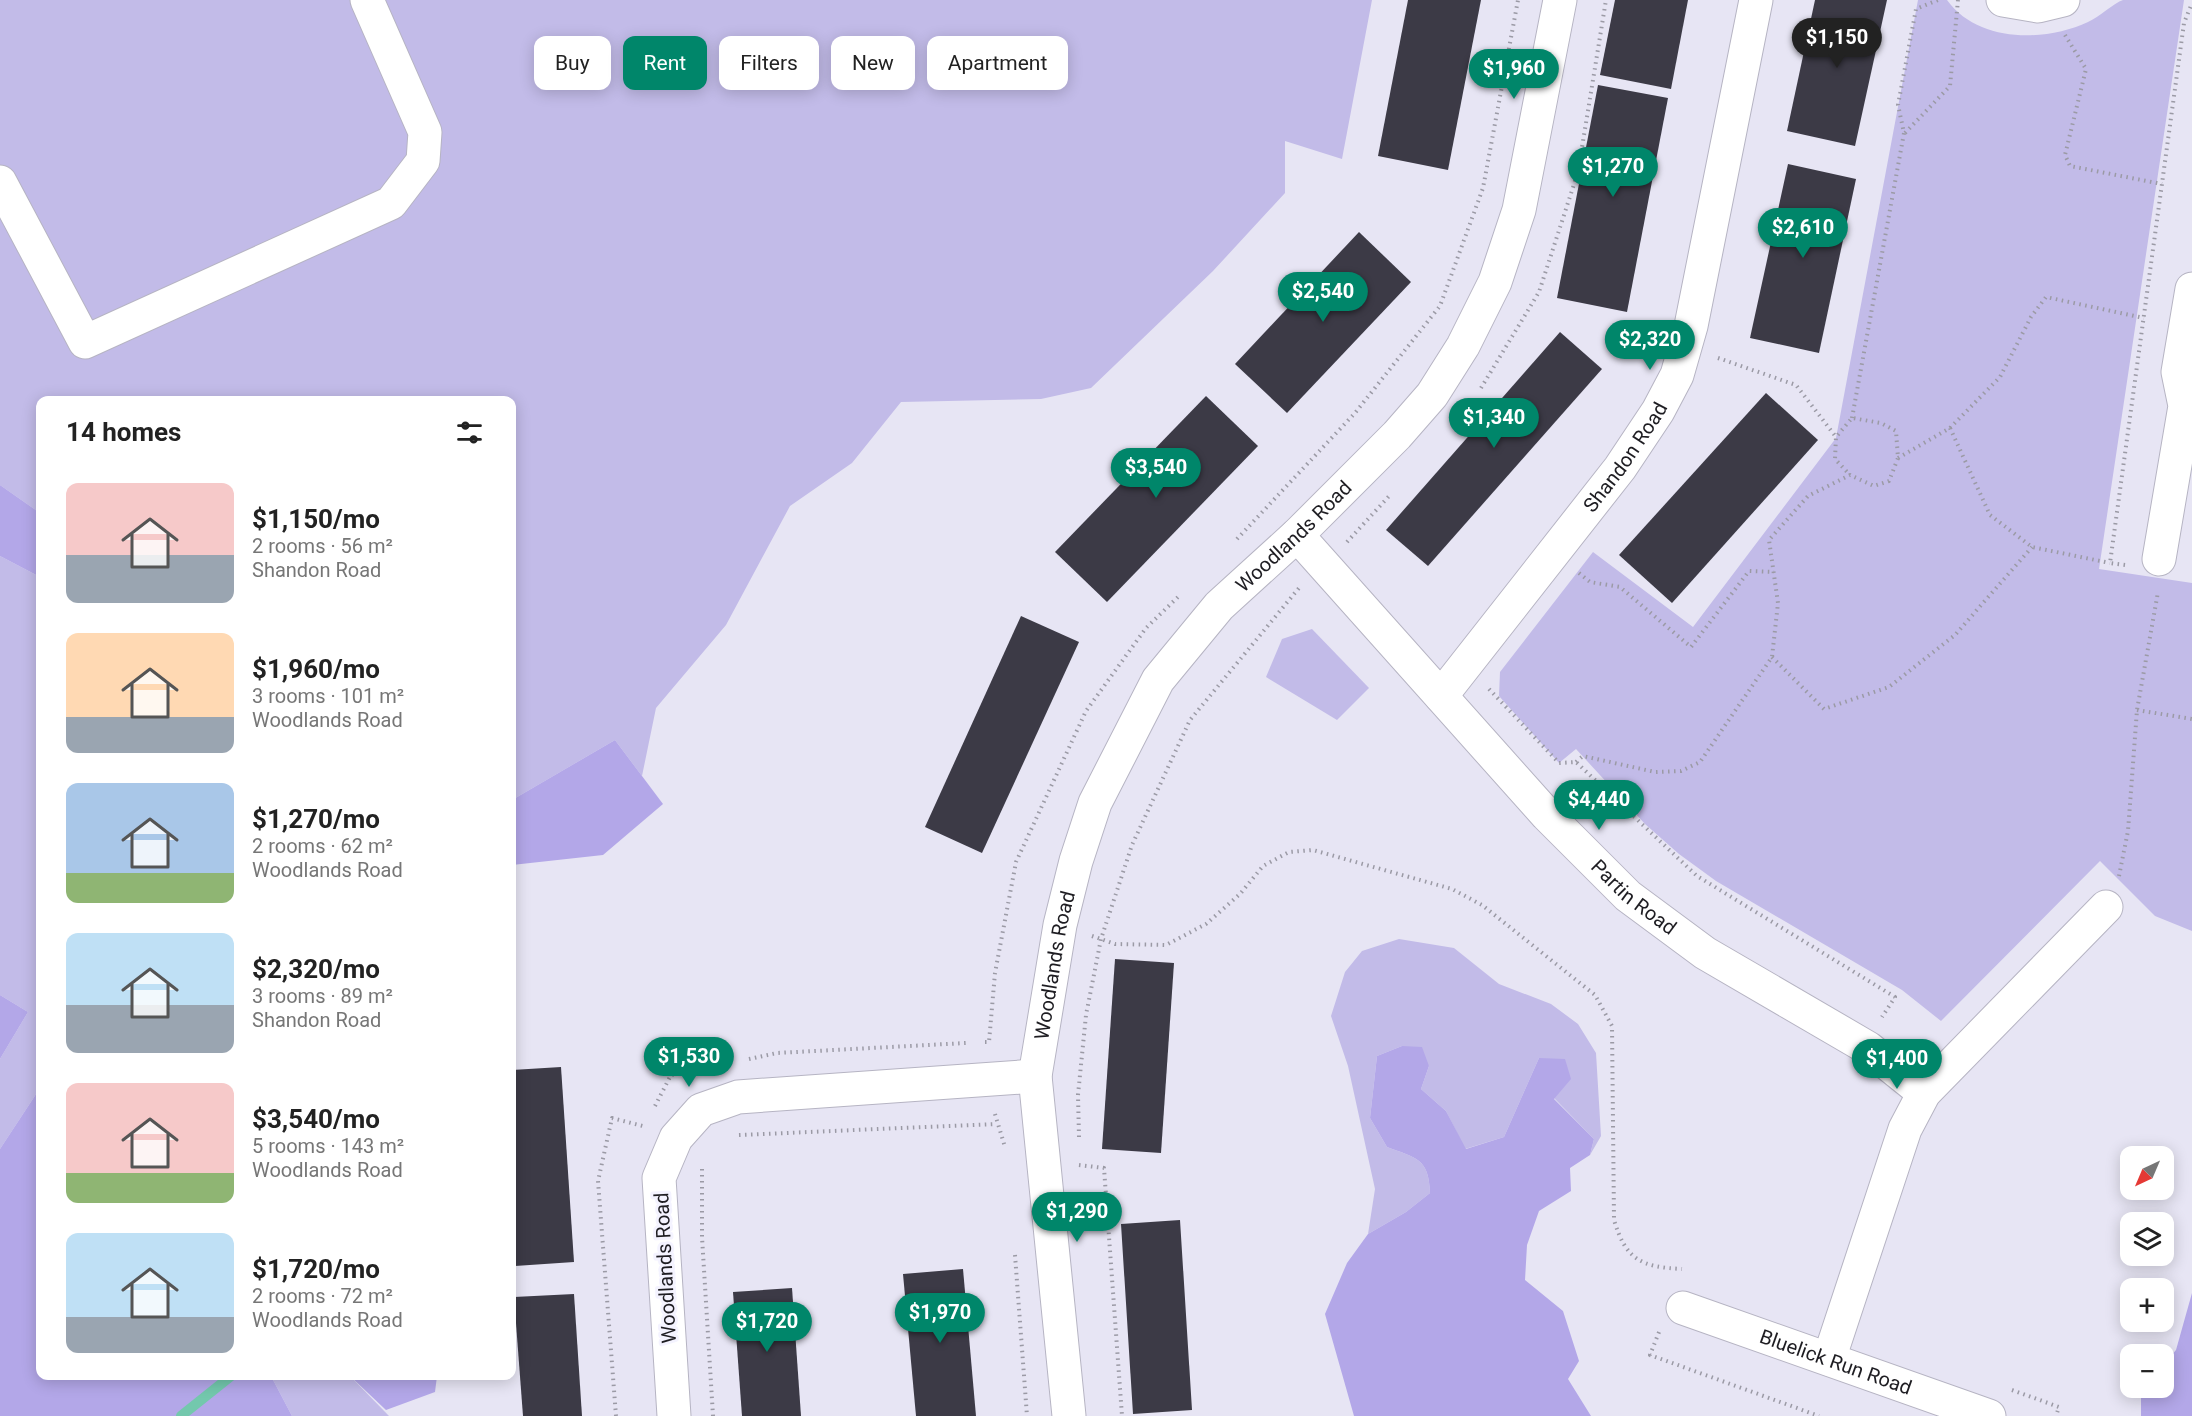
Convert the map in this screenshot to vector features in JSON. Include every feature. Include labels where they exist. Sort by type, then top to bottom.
[{"type":"street","points":[[0,182],[85,342],[391,203],[423,161],[425,132],[367,0]]},
{"type":"street","name":"Woodlands Road","points":[[1069,1416],[1035,1076],[1060,925],[1076,861],[1095,803],[1158,680],[1219,606],[1297,535],[1397,435],[1432,394],[1463,346],[1491,291],[1519,210],[1560,0]]},
{"type":"street","name":"Shandon Road","points":[[1441,696],[1620,468],[1658,411],[1677,375],[1685,347],[1756,0]]},
{"type":"street","points":[[2003,0],[2062,13]]},
{"type":"street","points":[[2159,559],[2188,407],[2178,372],[2192,289]]},
{"type":"street","name":"Partin Road","points":[[1297,535],[1547,815],[1628,896],[1705,953],[1868,1048],[1924,1093]]},
{"type":"street","points":[[1828,1359],[1905,1130],[1924,1093],[2106,907]]},
{"type":"street","name":"Woodlands Road","points":[[674,1416],[659,1178],[676,1138],[701,1110],[738,1097],[1035,1076]]},
{"type":"street","name":"Bluelick Run Road","points":[[1683,1308],[1989,1416]]},
{"type":"path","points":[[1229,547],[1270,506],[1355,412],[1440,306],[1483,188],[1518,0]]},
{"type":"path","points":[[1852,418],[1881,423],[1896,431],[1898,458],[1889,481],[1874,486],[1850,476],[1835,459],[1836,438],[1852,418],[1904,134],[1898,105],[1916,9],[1938,0]]},
{"type":"path","points":[[1904,134],[1950,86],[1958,0]]},
{"type":"path","points":[[2062,13],[2086,69],[2065,155],[2070,166],[2162,184]]},
{"type":"path","points":[[1898,458],[1950,428],[2000,377],[2031,317],[2046,297],[2144,318]]},
{"type":"path","points":[[1685,347],[1796,385],[1836,438]]},
{"type":"path","points":[[1950,428],[1990,515],[2032,547],[2110,563]]},
{"type":"path","points":[[1466,664],[1559,763],[1576,762],[1583,756],[1655,772],[1681,771],[1700,762],[1772,657],[1778,603],[1769,540],[1808,495],[1850,476]]},
{"type":"path","points":[[1772,657],[1824,709],[1889,687],[1955,635],[2032,547]]},
{"type":"path","points":[[1553,553],[1590,582],[1620,587],[1691,647],[1749,571],[1774,572]]},
{"type":"path","points":[[2118,877],[2128,831],[2137,710],[2161,571],[2159,559]]},
{"type":"path","points":[[1079,1143],[1078,1095],[1086,1015],[1101,939],[1132,845],[1190,720],[1303,583]]},
{"type":"path","points":[[745,1060],[777,1053],[989,1042],[995,973],[1016,862],[1086,711],[1146,628],[1187,588]]},
{"type":"path","points":[[2137,710],[2192,719]]},
{"type":"path","points":[[1576,762],[1697,876],[1895,997],[1879,1021]]},
{"type":"path","points":[[1060,925],[1115,944],[1166,945],[1206,924],[1240,894],[1263,866],[1289,852],[1313,850],[1452,889],[1482,905],[1595,995],[1612,1026],[1614,1220],[1621,1245],[1636,1258],[1659,1268],[1682,1269]]},
{"type":"path","points":[[616,1416],[598,1181],[612,1118],[645,1127],[671,1075],[714,1066]]},
{"type":"path","points":[[731,1136],[996,1124],[1008,1155]]},
{"type":"path","points":[[1079,1155],[1079,1166],[1104,1168],[1122,1416]]},
{"type":"path","points":[[702,1158],[702,1237],[713,1416]]},
{"type":"path","points":[[1015,1250],[1027,1416]]},
{"type":"shaded area","points":[[0,0],[1372,0],[1342,159],[1285,141],[1285,193],[1213,271],[1091,388],[1041,399],[901,402],[852,463],[790,506],[726,625],[656,708],[642,776],[615,740],[516,798],[516,396],[36,396],[36,510],[0,485]]},
{"type":"shaded area","points":[[1918,0],[1947,0],[1960,14],[1976,24],[2013,35],[2033,35],[2071,29],[2097,17],[2123,0],[2184,0],[2099,569],[2192,583],[2192,931],[2155,916],[2100,861],[1941,1021],[1902,990],[1716,881],[1679,854],[1645,824],[1576,749],[1559,763],[1499,696],[1500,672],[1593,552],[1693,627],[1836,438]]},
{"type":"shaded area","points":[[0,485],[36,510],[36,575],[0,556]]},
{"type":"shaded area","points":[[0,556],[36,575],[36,1094],[0,1149],[0,1059],[28,1012],[0,995]]},
{"type":"shaded area","points":[[1312,629],[1369,688],[1337,720],[1266,677],[1282,639]]},
{"type":"shaded area","points":[[615,740],[663,804],[603,855],[516,865],[516,798]]},
{"type":"shaded area","points":[[1399,939],[1454,948],[1499,984],[1551,1004],[1578,1024],[1596,1053],[1601,1136],[1590,1155],[1594,1139],[1554,1098],[1539,1058],[1504,1137],[1465,1149],[1446,1111],[1421,1089],[1429,1066],[1402,1046],[1377,1056],[1370,1118],[1387,1147],[1413,1157],[1424,1166],[1430,1193],[1406,1212],[1368,1234],[1375,1189],[1348,1066],[1331,1016],[1345,972],[1362,951]]},
{"type":"shaded area","points":[[0,995],[28,1012],[0,1059]]},
{"type":"shaded area","points":[[1402,1046],[1422,1047],[1429,1066],[1421,1089],[1446,1111],[1466,1149],[1504,1137],[1539,1058],[1565,1059],[1571,1079],[1554,1099],[1594,1139],[1590,1155],[1570,1168],[1571,1191],[1539,1211],[1527,1245],[1525,1280],[1563,1311],[1579,1361],[1568,1379],[1591,1416],[1354,1416],[1325,1314],[1347,1263],[1368,1234],[1406,1212],[1430,1193],[1424,1166],[1413,1157],[1387,1147],[1370,1118],[1377,1056]]},
{"type":"shaded area","points":[[36,1094],[36,1380],[273,1380],[292,1416],[0,1416],[0,1149]]},
{"type":"shaded area","points":[[2192,1293],[2192,1416],[2141,1416],[2141,1398],[2174,1398],[2174,1352]]},
{"type":"shaded area","points":[[273,1380],[354,1380],[389,1416],[292,1416]]},
{"type":"shaded area","points":[[354,1380],[436,1380],[435,1392],[386,1410]]},
{"type":"building","points":[[1408,0],[1481,0],[1448,170],[1378,156]]},
{"type":"building","points":[[1615,0],[1688,0],[1671,89],[1600,75]]},
{"type":"building","points":[[1815,0],[1887,0],[1855,146],[1787,131]]},
{"type":"building","points":[[1598,85],[1668,98],[1627,312],[1557,298]]},
{"type":"building","points":[[1788,164],[1856,179],[1819,353],[1750,338]]},
{"type":"building","points":[[1359,232],[1411,282],[1287,413],[1235,364]]},
{"type":"building","points":[[1560,332],[1602,369],[1428,566],[1386,530]]},
{"type":"building","points":[[1766,393],[1818,440],[1672,603],[1619,555]]},
{"type":"building","points":[[1206,396],[1258,446],[1107,602],[1055,552]]},
{"type":"building","points":[[1021,616],[1079,642],[982,853],[925,827]]},
{"type":"building","points":[[1115,959],[1174,963],[1161,1153],[1102,1149]]},
{"type":"building","points":[[561,1067],[574,1262],[516,1266],[516,1070]]},
{"type":"building","points":[[1180,1220],[1192,1410],[1133,1414],[1121,1224]]},
{"type":"building","points":[[963,1269],[976,1416],[916,1416],[903,1274]]},
{"type":"building","points":[[792,1288],[801,1416],[742,1416],[733,1292]]},
{"type":"building","points":[[574,1294],[582,1416],[523,1416],[516,1297]]},
{"type":"waterway","points":[[181,1416],[226,1380]]}]
